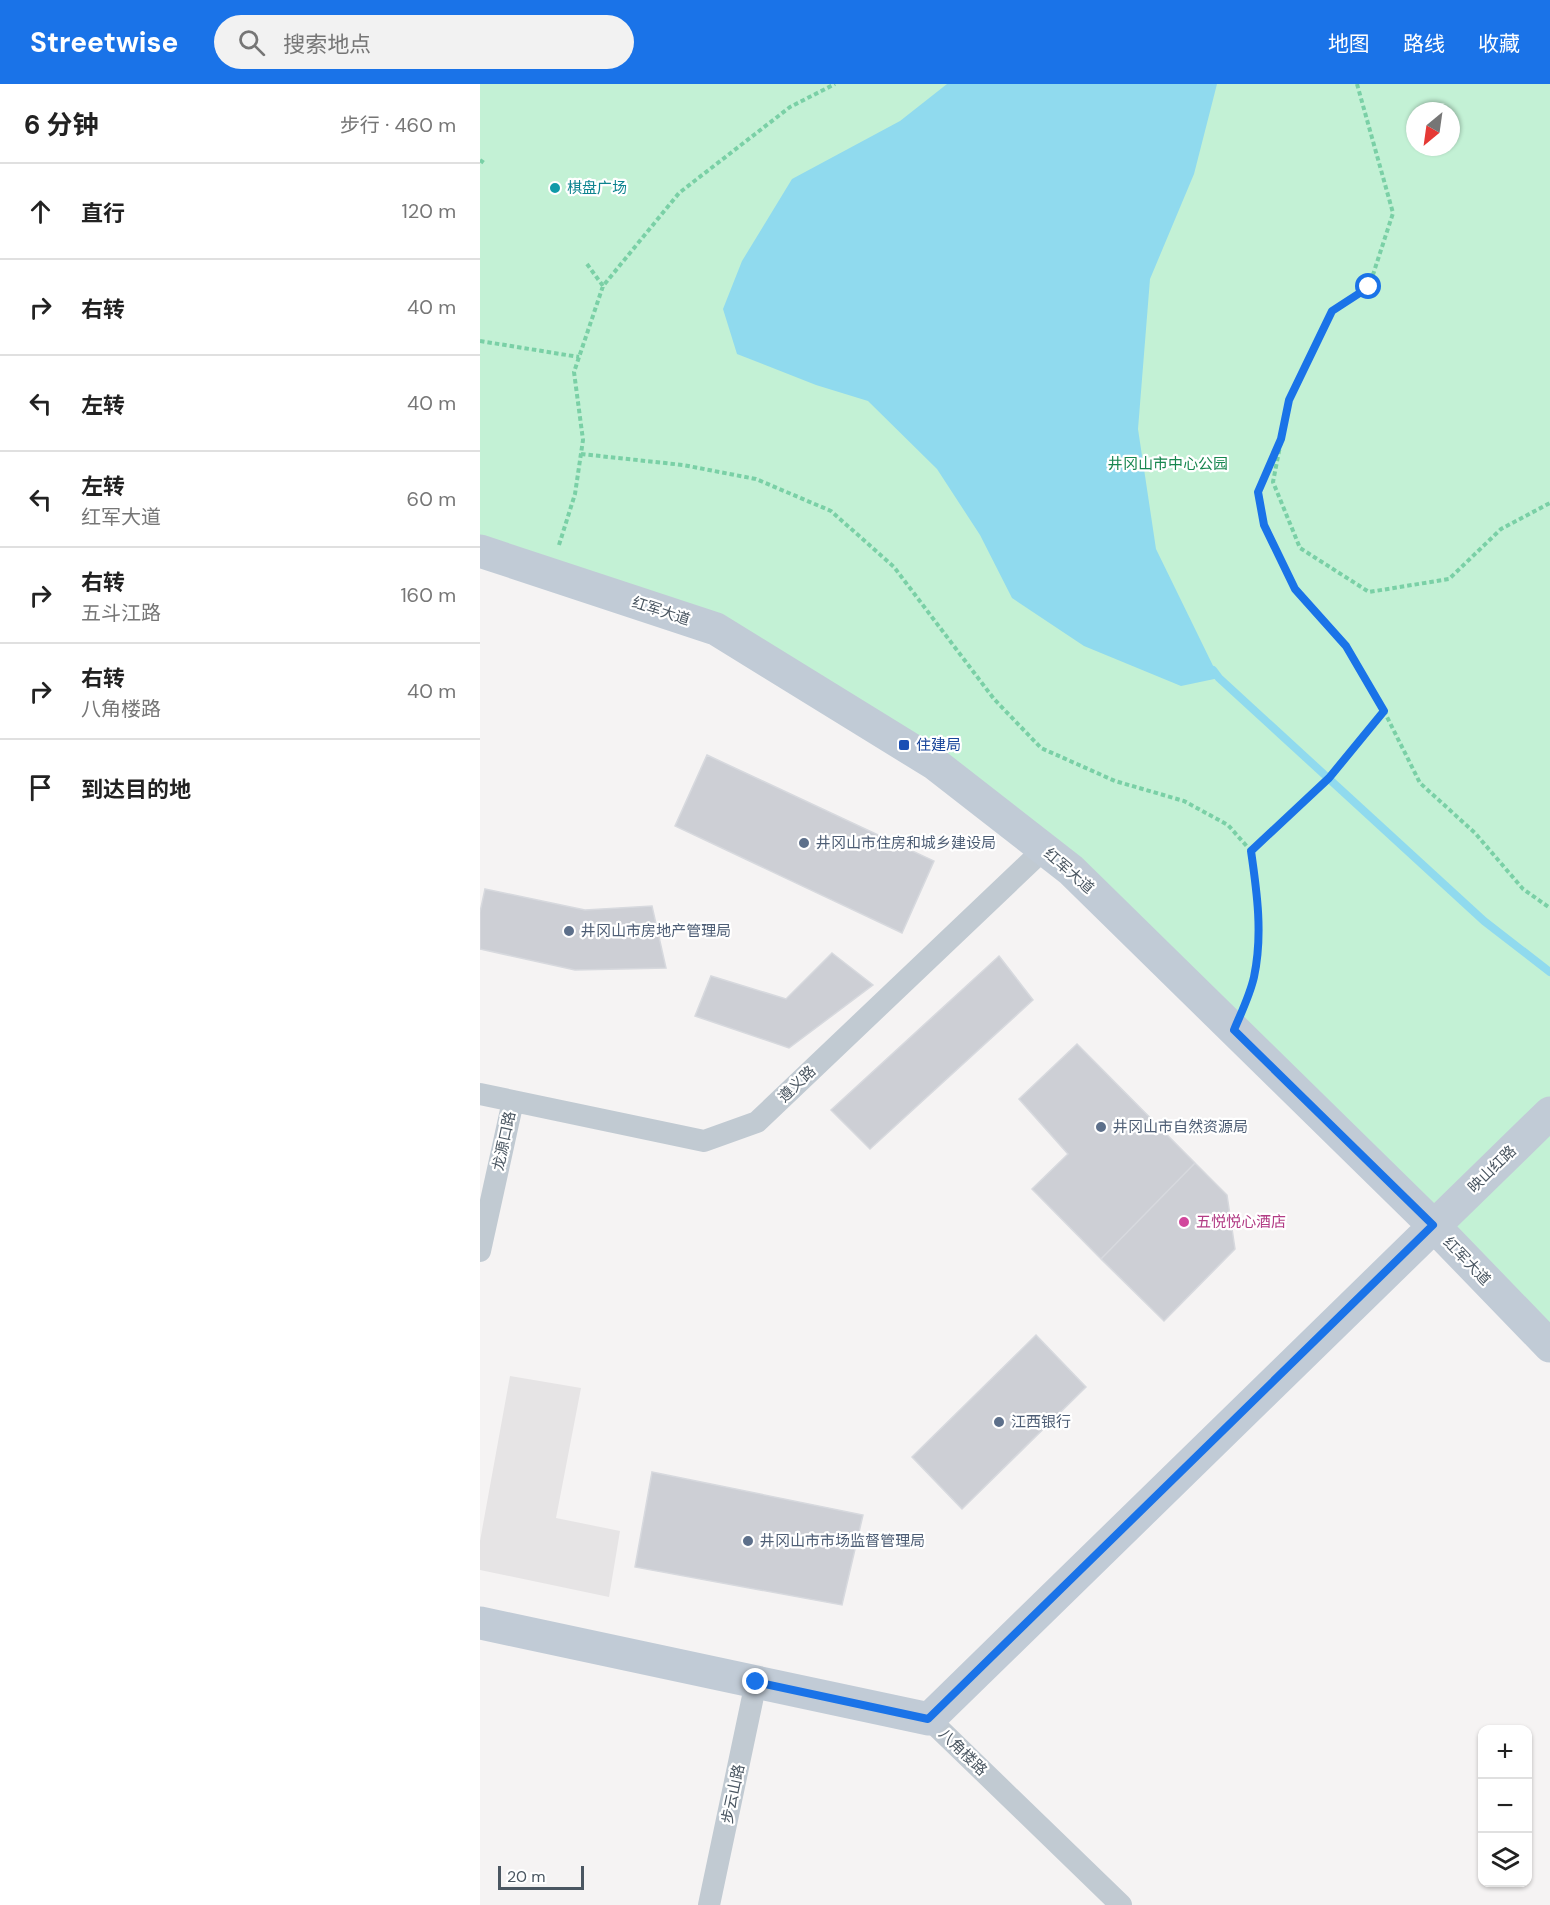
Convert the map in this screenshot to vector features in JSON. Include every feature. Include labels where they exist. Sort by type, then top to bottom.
[{"type":"main road","name":"红军大道","points":[[480,551],[716,629],[935,764],[1071,870],[1433,1225],[1550,1346]]},
{"type":"main road","name":"映山红路","points":[[928,1719],[1550,1113]]},
{"type":"main road","name":"八角楼路","points":[[480,1623],[928,1719]]},
{"type":"street","name":"遵义路","points":[[480,1094],[704,1142],[757,1122],[1044,849]]},
{"type":"street","name":"龙源口路","points":[[480,1251],[513,1101]]},
{"type":"street","name":"步云山路","points":[[709,1905],[756,1682]]},
{"type":"street","name":"八角楼路","points":[[928,1719],[1121,1905]]},
{"type":"path","points":[[550,574],[575,494],[584,440],[574,372],[603,286],[679,193],[790,107],[835,84]]},
{"type":"path","points":[[1357,84],[1393,213],[1369,287],[1332,311],[1289,400],[1273,482],[1300,548],[1369,592],[1449,579],[1501,529],[1550,503]]},
{"type":"path","points":[[587,264],[603,286]]},
{"type":"path","points":[[480,341],[579,357]]},
{"type":"path","points":[[1281,439],[1258,492],[1264,525],[1295,589],[1346,646],[1384,711],[1420,783],[1475,833],[1523,890],[1550,909]]},
{"type":"path","points":[[581,454],[683,465],[756,478],[831,511],[894,567],[994,699],[1041,748],[1115,781],[1184,801],[1228,825],[1251,851],[1259,929],[1254,978],[1234,1030]]},
{"type":"path","points":[[1251,851],[1329,778],[1384,711]]},
{"type":"shaded area","points":[[510,1376],[581,1388],[556,1518],[620,1531],[609,1597],[480,1570],[480,1541]]},
{"type":"green space","name":"井冈山市中心公园","points":[[480,84],[1550,84],[1550,1346],[1071,870],[716,629],[480,551]]},
{"type":"water","points":[[947,84],[1217,84],[1194,174],[1150,279],[1138,429],[1156,549],[1219,678],[1181,686],[1084,646],[1012,598],[980,535],[937,469],[868,401],[816,385],[737,354],[723,309],[742,261],[792,179],[900,121]]},
{"type":"building","name":"井冈山市住房和城乡建设局","points":[[707,755],[934,861],[902,933],[675,826]]},
{"type":"building","name":"井冈山市房地产管理局","points":[[485,889],[585,910],[652,906],[666,968],[575,970],[480,949],[480,912]]},
{"type":"building","points":[[832,953],[873,985],[789,1048],[695,1016],[711,976],[786,999]]},
{"type":"building","points":[[999,956],[1033,1000],[870,1149],[831,1110]]},
{"type":"building","name":"井冈山市自然资源局","points":[[1077,1044],[1195,1163],[1101,1259],[1032,1189],[1068,1154],[1019,1099]]},
{"type":"building","name":"五悦悦心酒店","points":[[1195,1163],[1227,1195],[1235,1249],[1164,1321],[1101,1259]]},
{"type":"building","name":"江西银行","points":[[1036,1335],[1086,1387],[962,1509],[912,1457]]},
{"type":"building","name":"井冈山市市场监督管理局","points":[[652,1472],[863,1515],[842,1605],[635,1567]]},
{"type":"waterway","points":[[1213,670],[1484,921],[1550,972]]},
{"type":"place","name":"棋盘广场","points":[[555,188]]},
{"type":"place","name":"住建局","points":[[904,745]]},
{"type":"place","name":"井冈山市住房和城乡建设局","points":[[804,843]]},
{"type":"place","name":"井冈山市房地产管理局","points":[[569,931]]},
{"type":"place","name":"井冈山市自然资源局","points":[[1101,1127]]},
{"type":"place","name":"五悦悦心酒店","points":[[1184,1222]]},
{"type":"place","name":"江西银行","points":[[999,1422]]},
{"type":"place","name":"井冈山市市场监督管理局","points":[[748,1541]]},
{"type":"route","points":[[756,1682],[928,1719],[1433,1225],[1234,1030],[1254,978],[1259,929],[1251,851],[1329,778],[1384,711],[1346,646],[1295,589],[1264,525],[1258,492],[1281,439],[1289,400],[1332,311],[1369,287]]}]
